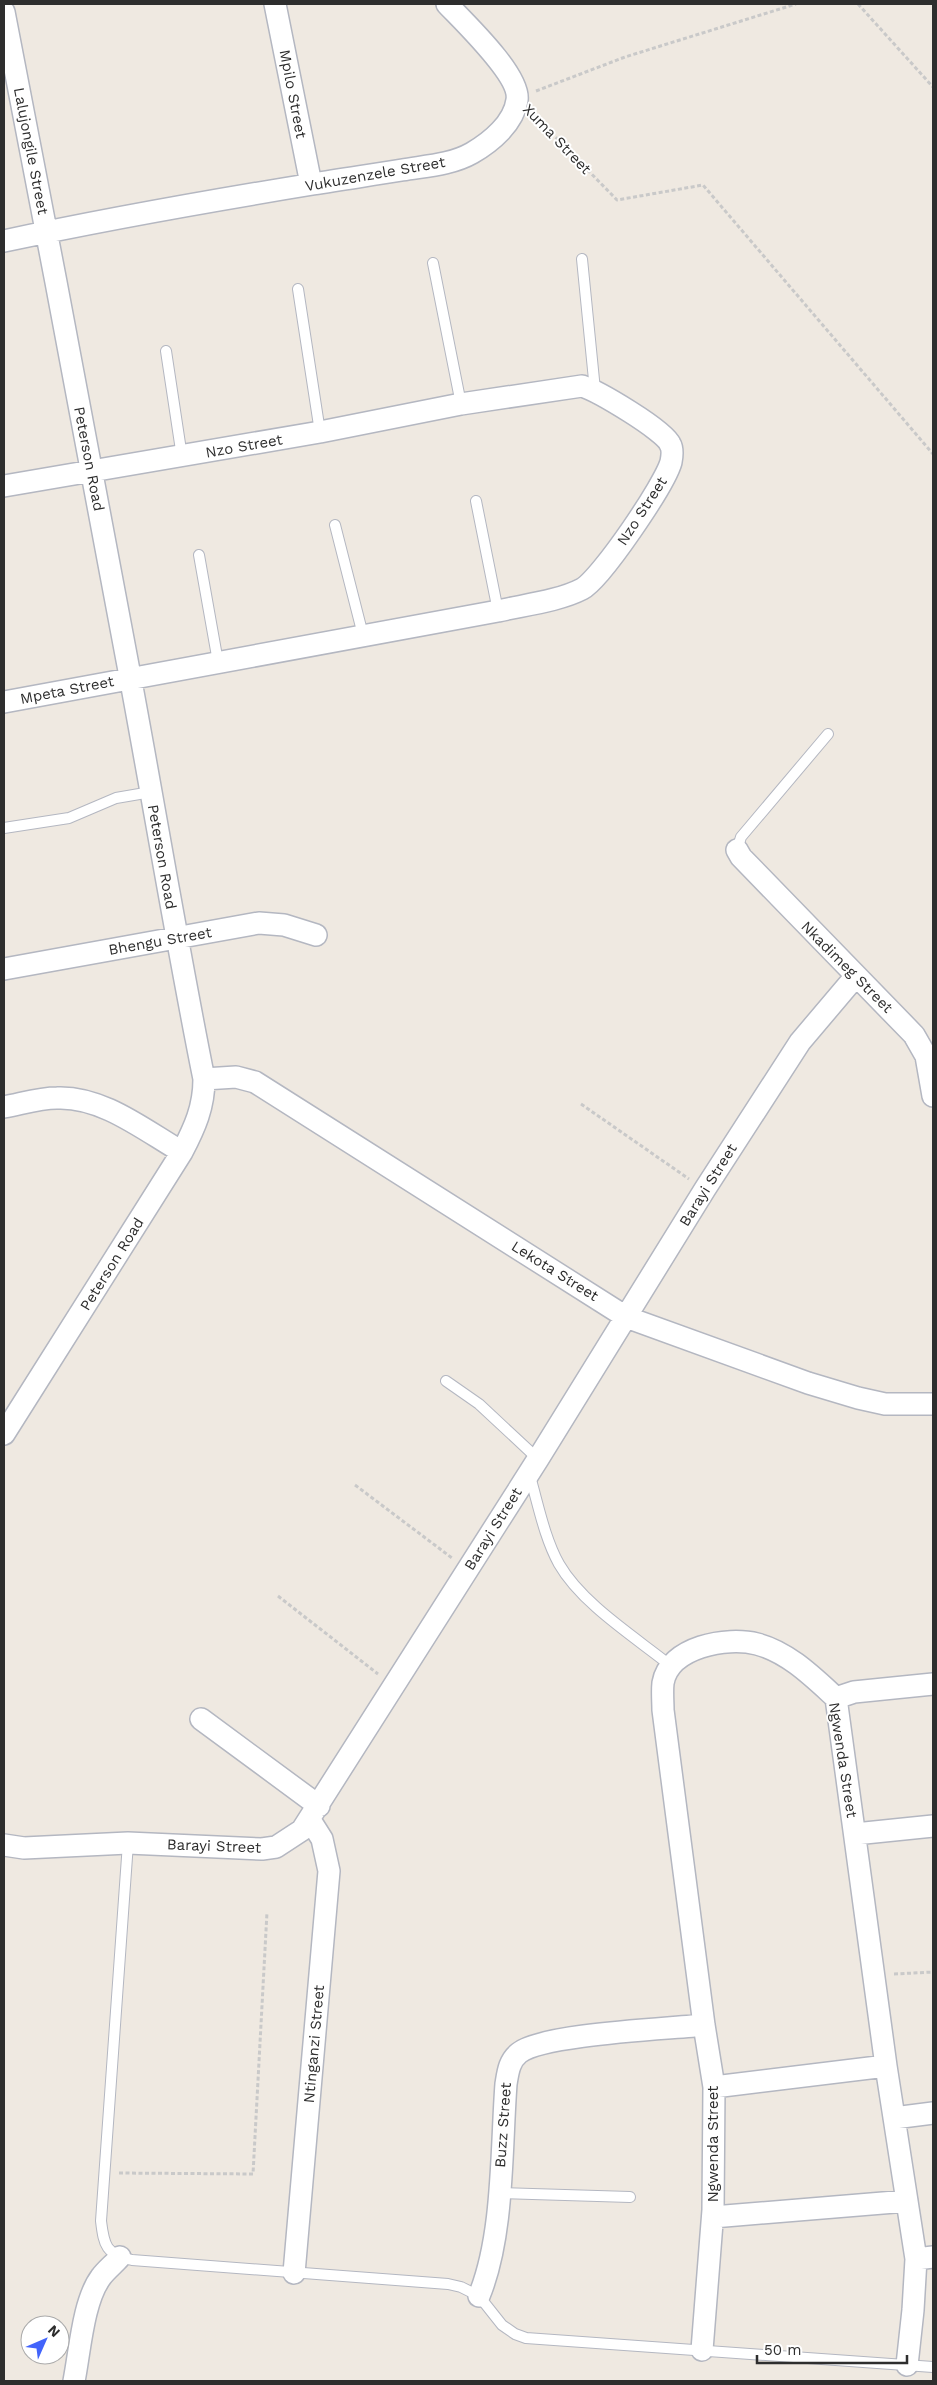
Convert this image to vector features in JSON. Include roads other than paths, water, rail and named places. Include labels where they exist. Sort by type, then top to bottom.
[{"type":"street","name":"Mpilo Street","points":[[275,4],[310,184]]},
{"type":"street","name":"Xuma Street","points":[[447,4],[503,66],[518,98]]},
{"type":"street","name":"Lalujongile Street","points":[[4,12],[47,231]]},
{"type":"street","name":"Vukuzenzele Street","points":[[4,241],[47,231],[310,184],[445,163],[471,154],[488,142],[507,124],[518,98]]},
{"type":"street","name":"Peterson Road","points":[[7,1423],[182,1152],[198,1120],[204,1098],[204,1078],[176,937],[47,231]]},
{"type":"street","name":"Nzo Street","points":[[91,473],[320,432],[461,404],[573,386],[582,386],[595,390],[666,437],[672,453],[668,472],[614,556],[594,580],[572,594],[498,611],[130,678]]},
{"type":"street","points":[[4,486],[91,473]]},
{"type":"street","name":"Mpeta Street","points":[[4,702],[130,678]]},
{"type":"street","name":"Nkadimeg Street","points":[[738,850],[741,857],[855,977],[901,1021],[921,1045],[926,1056],[933,1096]]},
{"type":"street","name":"Bhengu Street","points":[[4,969],[176,937],[272,922],[316,935]]},
{"type":"street","name":"Barayi Street","points":[[4,1845],[24,1848],[128,1843],[262,1849],[276,1847],[291,1839],[314,1813],[705,1189],[800,1042],[855,977]]},
{"type":"street","name":"Lekota Street","points":[[204,1078],[236,1077],[255,1082],[626,1317],[808,1383],[858,1398],[885,1404],[933,1404]]},
{"type":"street","points":[[4,1107],[56,1098],[76,1099],[99,1105],[182,1152]]},
{"type":"street","name":"Ngwenda Street","points":[[702,2350],[712,2217],[714,2087],[704,2025],[663,1710],[663,1682],[671,1666],[683,1655],[703,1646],[731,1642],[757,1644],[782,1655],[807,1671],[836,1698],[873,1976],[907,2201],[924,2258],[914,2310],[907,2365]]},
{"type":"street","points":[[836,1698],[854,1692],[933,1684]]},
{"type":"street","points":[[201,1719],[314,1813]]},
{"type":"street","name":"Ntinganzi Street","points":[[294,2273],[329,1871],[327,1854],[314,1813]]},
{"type":"street","points":[[855,1834],[933,1826]]},
{"type":"street","name":"Buzz Street","points":[[479,2296],[490,2264],[498,2194],[508,2068],[512,2059],[520,2052],[545,2042],[704,2025]]},
{"type":"street","points":[[714,2087],[886,2066]]},
{"type":"street","points":[[894,2118],[933,2113]]},
{"type":"street","points":[[712,2217],[907,2201]]},
{"type":"street","points":[[74,2381],[88,2309],[96,2284],[120,2257]]},
{"type":"lane","points":[[582,259],[595,390]]},
{"type":"lane","points":[[433,263],[461,404]]},
{"type":"lane","points":[[298,289],[320,432]]},
{"type":"lane","points":[[166,351],[182,456]]},
{"type":"lane","points":[[476,501],[498,611]]},
{"type":"lane","points":[[335,525],[362,635]]},
{"type":"lane","points":[[199,555],[218,662]]},
{"type":"lane","points":[[738,850],[741,837],[828,734]]},
{"type":"lane","points":[[4,828],[69,818],[116,798],[151,792]]},
{"type":"lane","points":[[446,1381],[479,1404],[533,1466],[551,1546],[568,1577],[598,1608],[671,1666]]},
{"type":"lane","points":[[128,1843],[102,2220],[105,2243],[110,2252],[132,2260],[448,2284],[462,2287],[479,2296],[502,2326],[526,2338],[933,2367]]},
{"type":"lane","points":[[498,2194],[630,2197]]}]
